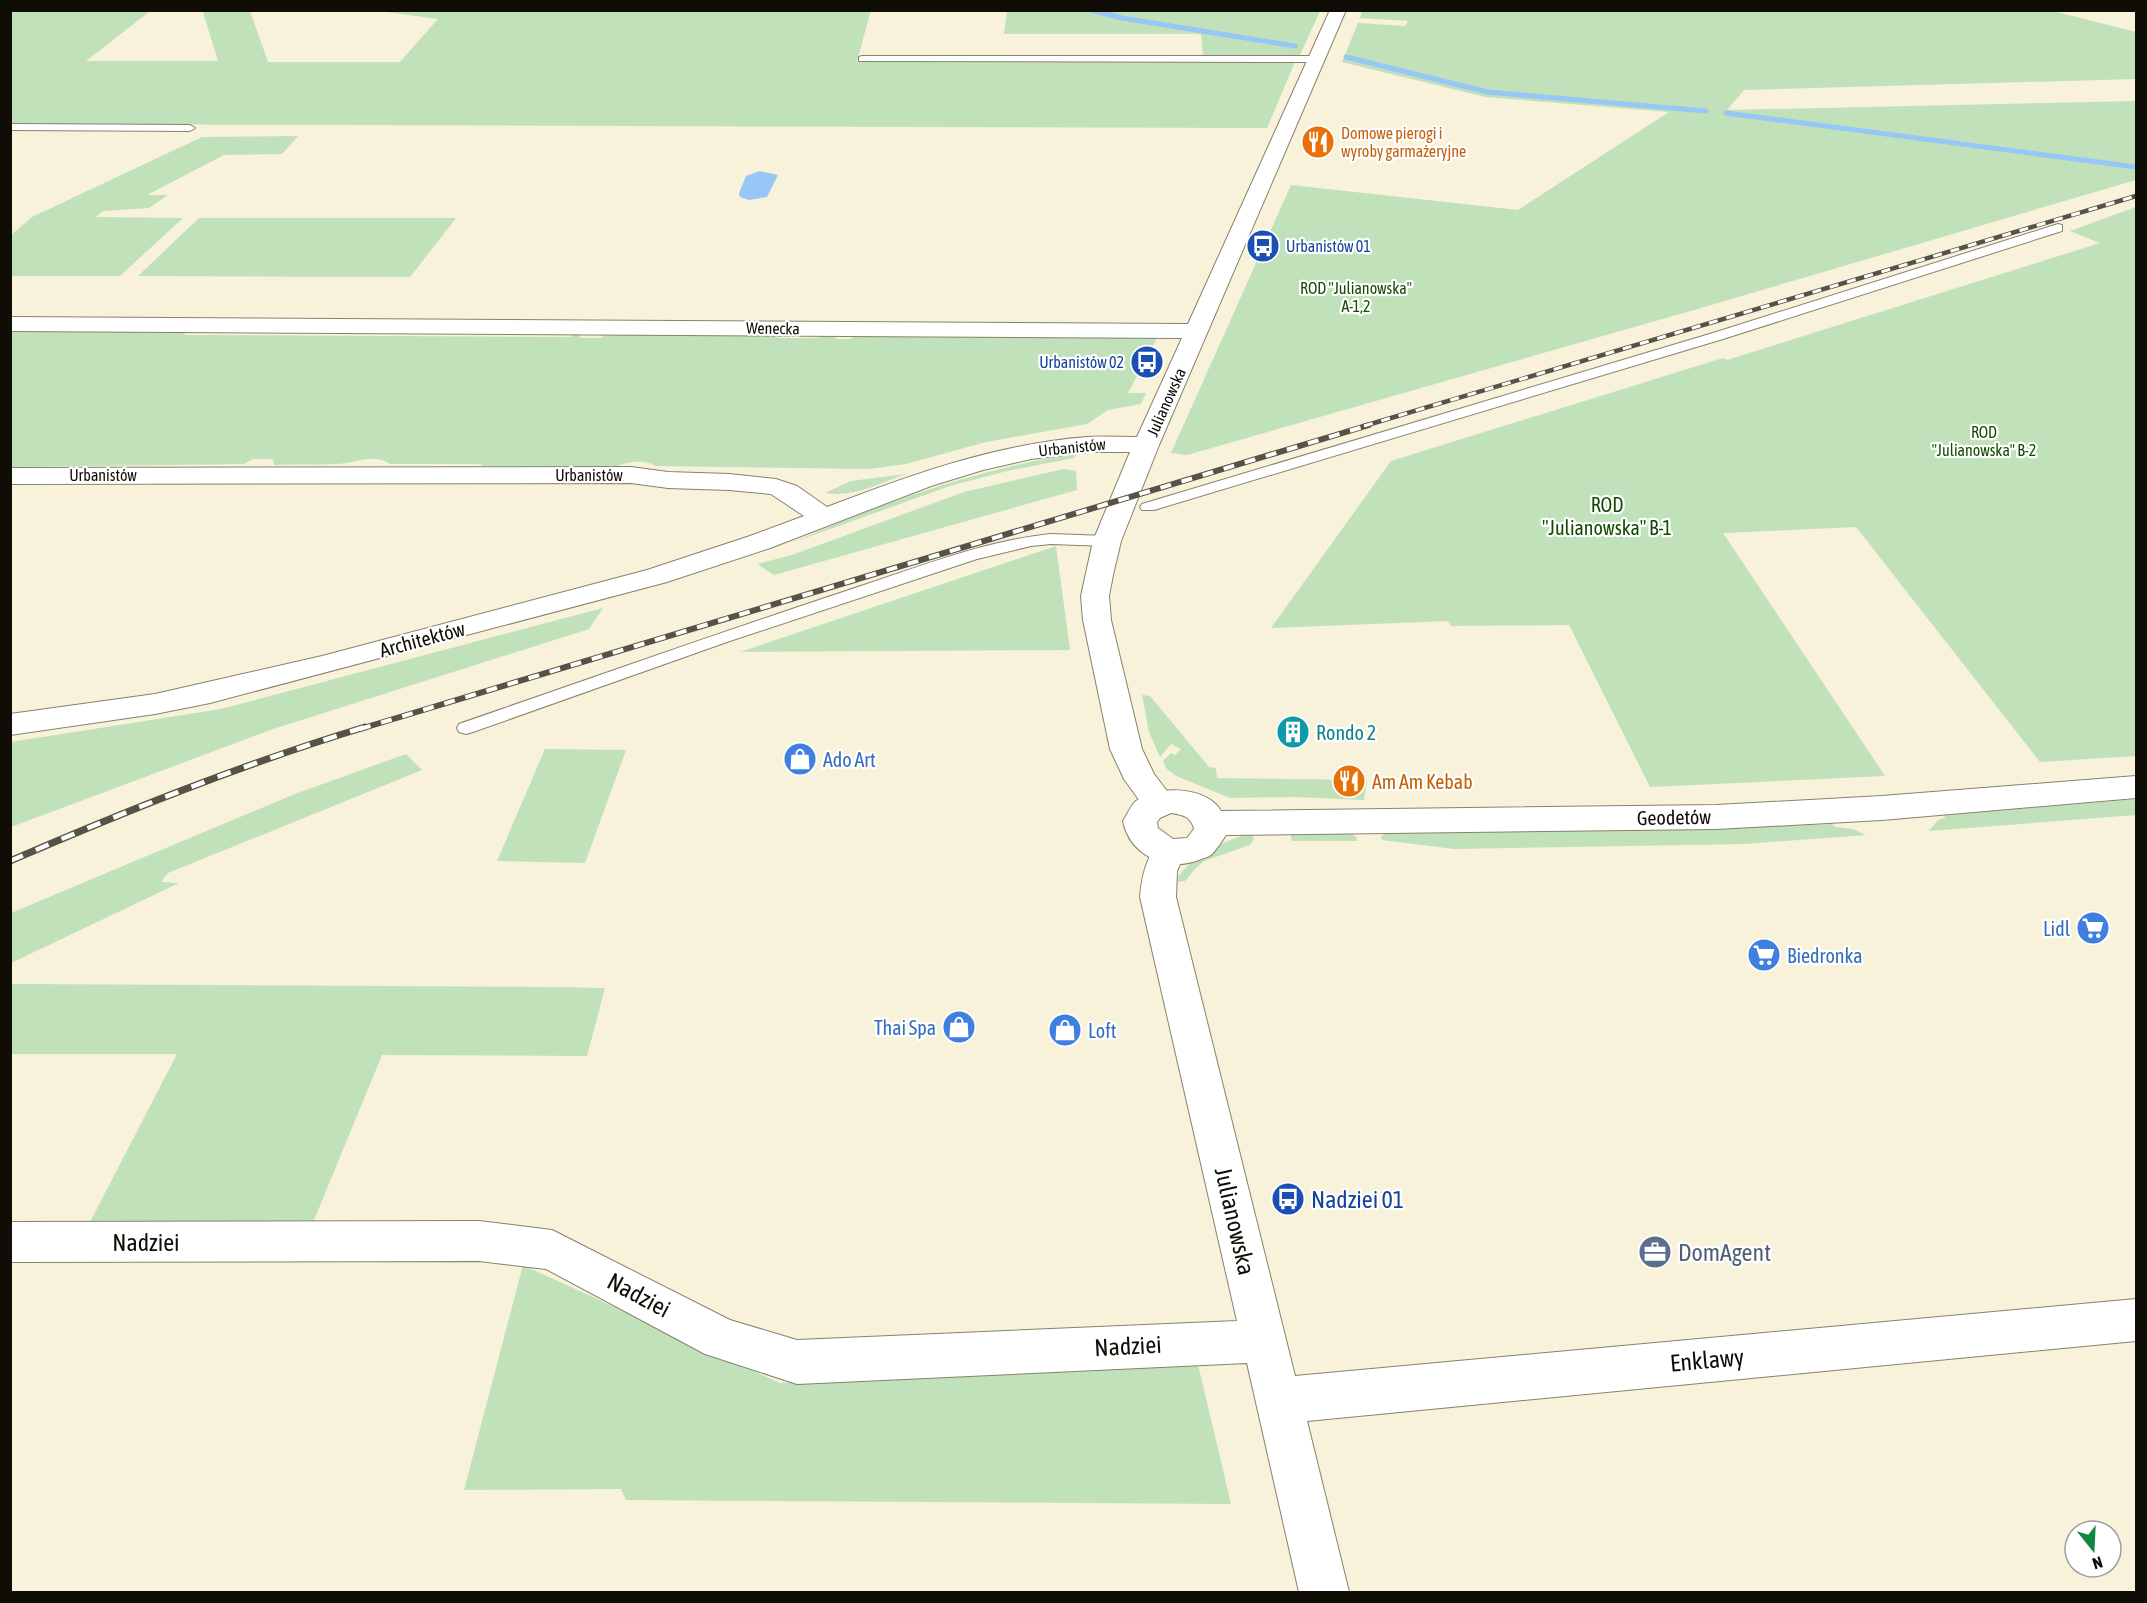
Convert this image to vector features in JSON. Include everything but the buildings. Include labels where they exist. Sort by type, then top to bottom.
[{"type":"street","name":"Julianowska","points":[[1159,803],[1140,779],[1128,756],[1097,620],[1095,596],[1107,541],[1146,445],[1338,10]]},
{"type":"street","name":"Wenecka","points":[[10,324],[1197,331]]},
{"type":"street","name":"Urbanistów","points":[[10,476],[631,475],[776,488],[788,492],[823,517],[927,478],[1017,454],[1077,444],[1146,445]]},
{"type":"street","name":"Architektów","points":[[10,725],[166,702],[321,666],[705,562],[823,517]]},
{"type":"street","name":"Geodetów","points":[[1211,823],[1716,817],[1887,808],[2136,787]]},
{"type":"street","points":[[1169,801],[1191,804],[1207,815],[1211,823],[1211,831],[1201,846],[1180,852],[1150,844],[1140,830],[1143,814],[1159,803],[1169,801]]},
{"type":"street","name":"Julianowska","points":[[1170,851],[1160,871],[1158,897],[1323,1593]]},
{"type":"street","name":"Nadziei","points":[[10,1242],[479,1241],[552,1250],[722,1339],[797,1362],[1264,1341]]},
{"type":"street","name":"Enklawy","points":[[1277,1401],[2136,1320]]},
{"type":"lane","points":[[862,59],[1317,60]]},
{"type":"lane","points":[[10,127],[190,128]]},
{"type":"lane","points":[[1148,507],[1375,440],[1958,261],[2058,228]]},
{"type":"lane","points":[[466,728],[721,638],[971,556],[1051,539],[1107,541]]},
{"type":"green space","points":[[11,10],[871,10],[857,61],[1295,62],[1267,128],[11,124]],"holes":[[[250,11],[379,11],[438,19],[400,62],[268,62]],[[149,12],[203,12],[218,61],[86,61]]]},
{"type":"green space","points":[[939,10],[1320,11],[1299,57],[1203,57],[1201,34],[1004,34],[1007,11]]},
{"type":"green space","name":"ROD \"Julianowska\" A-1,2","points":[[1362,11],[2053,11],[2136,32],[2136,79],[1744,90],[1727,110],[2136,101],[2136,180],[1701,308],[1187,455],[1171,453],[1291,185],[1518,210],[1669,112],[1485,97],[1342,62],[1358,23],[1405,26],[1408,21],[1360,18]]},
{"type":"green space","points":[[298,136],[282,154],[224,155],[147,195],[168,195],[149,208],[103,211],[96,217],[183,218],[120,276],[11,276],[11,235],[32,217],[202,137]]},
{"type":"green space","points":[[2136,207],[2136,756],[2040,762],[1856,527],[1723,533],[1885,776],[1650,787],[1569,625],[1451,626],[1448,621],[1271,628],[1391,461],[1723,358],[1727,360],[2100,243],[2070,231]]},
{"type":"green space","points":[[199,218],[456,218],[410,277],[138,276]]},
{"type":"green space","points":[[10,327],[191,327],[184,335],[571,337],[572,333],[581,334],[580,338],[600,338],[609,334],[778,334],[778,338],[819,338],[819,334],[837,334],[835,339],[851,339],[855,335],[1158,336],[1128,393],[1146,393],[1141,404],[1108,410],[1087,424],[986,442],[906,464],[868,469],[656,466],[646,462],[617,466],[483,466],[480,464],[390,464],[377,459],[343,464],[274,465],[273,459],[253,459],[244,464],[11,467]]},
{"type":"green space","points":[[1077,453],[1074,458],[1007,471],[950,486],[794,542],[933,488],[1003,468]]},
{"type":"green space","points":[[1064,469],[1076,471],[1077,490],[774,575],[757,564],[792,555],[964,492]]},
{"type":"green space","points":[[906,474],[856,492],[825,493],[851,481]]},
{"type":"green space","points":[[1056,546],[1070,650],[740,652]]},
{"type":"green space","points":[[603,608],[589,629],[273,729],[11,827],[11,742],[221,709]]},
{"type":"green space","points":[[1142,695],[1150,696],[1209,767],[1216,768],[1217,778],[1367,780],[1364,800],[1296,797],[1230,798],[1176,776],[1166,768],[1163,761],[1171,753],[1175,755],[1181,749],[1171,744],[1160,757],[1149,732]]},
{"type":"green space","points":[[545,749],[626,750],[585,863],[497,861]]},
{"type":"green space","points":[[406,754],[422,770],[168,873],[161,882],[179,883],[11,963],[11,913],[295,794]]},
{"type":"green space","points":[[2136,799],[2136,815],[1929,831],[1938,820],[1945,818],[1944,815]]},
{"type":"green space","points":[[1832,824],[1835,827],[1852,829],[1866,835],[1744,844],[1454,849],[1382,840],[1381,837],[1386,832],[1702,829]]},
{"type":"green space","points":[[1348,832],[1356,837],[1357,841],[1292,841],[1290,833]]},
{"type":"green space","points":[[1252,834],[1254,839],[1250,845],[1204,861],[1185,881],[1176,882],[1187,866],[1208,851],[1232,839]]},
{"type":"green space","points":[[11,984],[605,988],[587,1056],[382,1055],[312,1225],[89,1224],[177,1054],[11,1054]]},
{"type":"green space","points":[[523,1265],[780,1383],[1196,1356],[1231,1504],[626,1500],[621,1489],[464,1490]]},
{"type":"water","points":[[760,171],[778,175],[767,197],[749,200],[740,197],[739,193],[746,176]]},
{"type":"waterway","points":[[1091,10],[1122,18],[1295,46]]},
{"type":"waterway","points":[[1346,57],[1487,92],[1706,111]]},
{"type":"waterway","points":[[1726,113],[2136,167]]},
{"type":"railway","points":[[1364,426],[2136,196]]},
{"type":"railway","points":[[360,729],[1369,425]]},
{"type":"railway","points":[[10,861],[185,789],[365,727]]},
{"type":"place","name":"Domowe pierogi i wyroby garmażeryjne","points":[[1318,142]]},
{"type":"place","name":"Urbanistów 01","points":[[1263,246]]},
{"type":"place","name":"Urbanistów 02","points":[[1147,362]]},
{"type":"place","name":"Rondo 2","points":[[1293,732]]},
{"type":"place","name":"Ado Art","points":[[800,759]]},
{"type":"place","name":"Am Am Kebab","points":[[1349,781]]},
{"type":"place","name":"Lidl","points":[[2093,928]]},
{"type":"place","name":"Biedronka","points":[[1764,955]]},
{"type":"place","name":"Thai Spa","points":[[959,1027]]},
{"type":"place","name":"Loft","points":[[1065,1030]]},
{"type":"place","name":"Nadziei 01","points":[[1288,1199]]},
{"type":"place","name":"DomAgent","points":[[1655,1252]]},
{"type":"park label","name":"ROD \"Julianowska\" B-2","points":[[1984,441]]},
{"type":"park label","name":"ROD \"Julianowska\" B-1","points":[[1607,516]]}]
